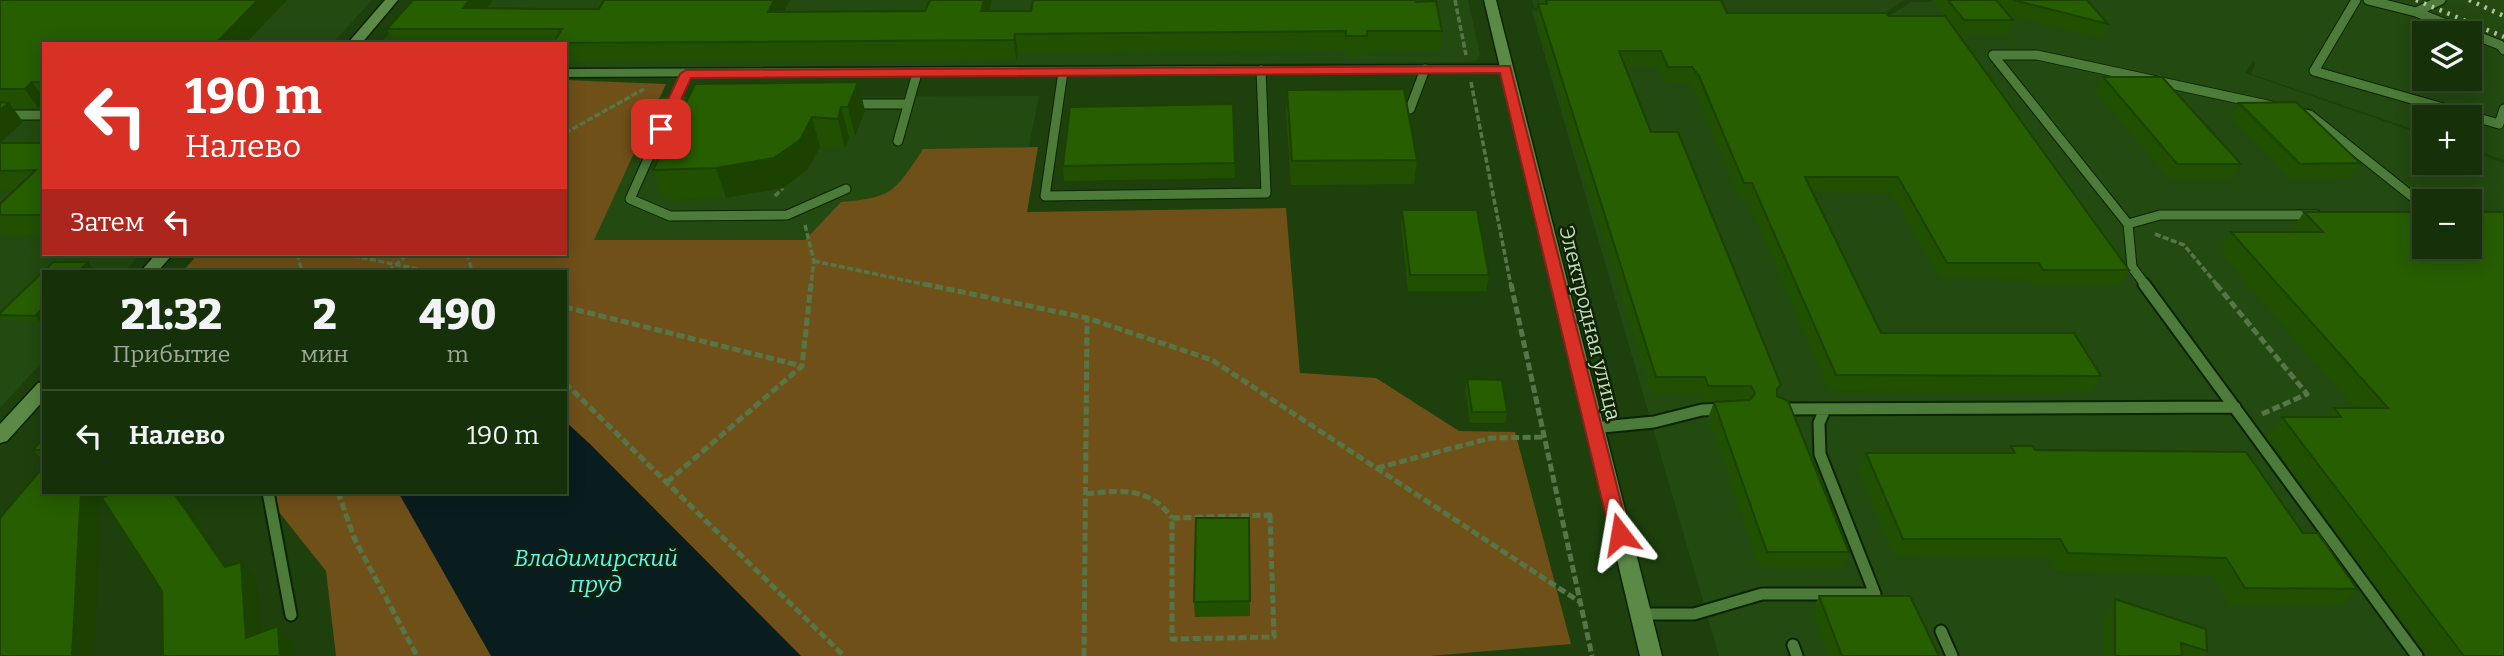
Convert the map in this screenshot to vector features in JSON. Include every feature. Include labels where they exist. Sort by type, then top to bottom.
[{"type":"street","points":[[356,42],[392,0]]},
{"type":"street","name":"Электродная улица","points":[[1490,0],[1592,428],[1651,656]]},
{"type":"street","points":[[567,73],[1505,69]]},
{"type":"street","points":[[150,270],[163,256]]},
{"type":"street","points":[[0,436],[42,390]]},
{"type":"lane","points":[[2356,0],[2314,71],[2499,124],[2504,109]]},
{"type":"lane","points":[[2368,0],[2416,12],[2500,45],[2504,50]]},
{"type":"lane","points":[[2416,12],[2441,0]]},
{"type":"lane","points":[[2412,196],[2310,115],[2037,55],[1993,55],[2128,224],[2132,267],[2417,656]]},
{"type":"lane","points":[[1410,109],[1425,69]]},
{"type":"lane","points":[[1063,72],[1045,196],[1266,193],[1261,70]]},
{"type":"lane","points":[[898,141],[917,73]]},
{"type":"lane","points":[[686,74],[630,199],[670,216],[787,215],[846,189]]},
{"type":"lane","points":[[843,104],[908,104]]},
{"type":"lane","points":[[671,106],[685,106]]},
{"type":"lane","points":[[0,116],[42,115]]},
{"type":"lane","points":[[2128,224],[2160,215],[2326,215]]},
{"type":"lane","points":[[1778,409],[2235,407]]},
{"type":"lane","points":[[1640,614],[1694,614],[1762,594],[1875,594],[1821,454],[1819,423],[1825,409]]},
{"type":"lane","points":[[1592,428],[1654,422],[1702,410],[1741,410]]},
{"type":"lane","points":[[268,494],[291,615]]},
{"type":"lane","points":[[1941,631],[1952,656]]},
{"type":"path","points":[[1455,0],[1467,61]]},
{"type":"path","points":[[1470,77],[1487,175],[1592,656]]},
{"type":"path","points":[[567,132],[646,88]]},
{"type":"path","points":[[767,198],[778,196],[783,188]]},
{"type":"path","points":[[667,482],[802,366],[814,261],[800,209]]},
{"type":"path","points":[[355,256],[423,270]]},
{"type":"path","points":[[390,270],[406,256]]},
{"type":"path","points":[[814,261],[1087,318],[1212,360],[1580,602]]},
{"type":"path","points":[[567,307],[802,366]]},
{"type":"path","points":[[1084,656],[1087,318]]},
{"type":"path","points":[[567,385],[844,656]]},
{"type":"path","points":[[1376,468],[1491,438],[1544,437]]},
{"type":"path","points":[[1086,494],[1137,491],[1163,501],[1172,517],[1172,639],[1275,637],[1270,515],[1172,517]]},
{"type":"path","points":[[339,494],[355,540],[416,656]]},
{"type":"shaded area","points":[[0,0],[372,0],[334,42],[42,42],[42,256],[139,256],[126,270],[42,270],[42,362],[0,408]]},
{"type":"shaded area","points":[[418,0],[1468,0],[1480,54],[1477,60],[1470,62],[567,69],[567,42],[382,42]]},
{"type":"shaded area","points":[[1532,0],[1905,0],[1873,20],[1534,8]]},
{"type":"shaded area","points":[[2039,0],[2111,21],[2043,0],[2504,0],[2504,160],[2482,152],[2482,105],[2412,105],[2412,129],[2251,74],[2256,62],[2253,61],[2245,73],[2412,131],[2412,175],[2482,175],[2482,155],[2504,163],[2504,656],[1719,656],[1532,11],[1878,23],[1911,2]]},
{"type":"shaded area","points":[[567,80],[666,84],[594,240],[805,240],[841,202],[871,198],[891,190],[906,175],[923,149],[1038,147],[1027,212],[1286,208],[1300,373],[1376,378],[1459,431],[1515,432],[1571,644],[1430,656],[336,656],[326,571],[265,494],[567,494],[567,270],[184,270],[196,256],[567,256]]},
{"type":"shaded area","points":[[1039,96],[1029,147],[923,149],[901,184],[878,199],[841,202],[805,240],[593,240],[661,97]]},
{"type":"water","name":"Владимирский пруд","points":[[567,423],[801,656],[491,656],[399,494],[567,494]]},
{"type":"building","points":[[0,0],[258,0],[217,42],[42,42],[42,82],[32,82],[25,89],[0,89]]},
{"type":"building","points":[[413,0],[469,0],[463,8],[599,9],[604,0],[774,0],[768,12],[925,11],[930,0],[984,0],[981,11],[1031,11],[1033,0],[1415,0],[1436,1],[1442,31],[1367,31],[1367,36],[1346,36],[1346,31],[1015,34],[1014,40],[567,43],[554,42],[562,29],[387,29]]},
{"type":"building","points":[[1546,0],[1721,0],[1727,13],[1886,13],[1889,16],[1945,16],[2129,270],[2043,270],[2039,263],[1947,263],[1898,177],[1805,177],[1881,333],[2074,333],[2101,376],[1836,375],[1752,183],[1744,183],[1699,76],[1692,67],[1668,67],[1661,51],[1619,51],[1651,132],[1678,132],[1781,385],[1777,389],[1777,396],[1788,401],[1849,552],[1767,552],[1714,402],[1750,400],[1755,393],[1751,386],[1708,386],[1705,377],[1656,377],[1538,4],[1547,4]]},
{"type":"building","points":[[1948,0],[1996,0],[2013,20],[1964,20]]},
{"type":"building","points":[[2013,0],[2087,0],[2108,24]]},
{"type":"building","points":[[2103,77],[2162,77],[2241,164],[2177,164]]},
{"type":"building","points":[[858,82],[848,107],[841,107],[838,119],[812,117],[800,140],[774,158],[716,168],[653,170],[695,84]]},
{"type":"building","points":[[1404,89],[1417,160],[1292,161],[1287,90]]},
{"type":"building","points":[[0,102],[9,103],[0,110]]},
{"type":"building","points":[[2296,102],[2360,163],[2300,164],[2239,103]]},
{"type":"building","points":[[1233,104],[1235,163],[1063,166],[1070,107]]},
{"type":"building","points":[[0,143],[42,143],[42,215],[0,215],[0,204],[36,170],[0,171]]},
{"type":"building","points":[[1402,210],[1477,210],[1489,275],[1410,275]]},
{"type":"building","points":[[2304,212],[2412,212],[2412,259],[2482,259],[2482,212],[2504,212],[2504,656],[2464,656],[2282,417],[2341,417],[2334,408],[2388,408],[2231,232],[2323,232]]},
{"type":"building","points":[[53,262],[88,262],[80,270],[45,270]]},
{"type":"building","points":[[42,273],[42,309],[35,316],[0,313]]},
{"type":"building","points":[[1467,379],[1502,380],[1507,412],[1472,412]]},
{"type":"building","points":[[42,440],[42,450],[33,450]]},
{"type":"building","points":[[2011,446],[2033,446],[2035,450],[2246,452],[2303,533],[2318,533],[2357,589],[2245,588],[2226,558],[2068,553],[2060,539],[1903,539],[1866,453],[2015,453]]},
{"type":"building","points":[[42,468],[42,494],[81,494],[72,656],[0,656],[0,518]]},
{"type":"building","points":[[110,494],[174,494],[225,567],[241,562],[246,638],[278,626],[280,656],[163,656],[162,591],[102,498]]},
{"type":"building","points":[[1196,518],[1249,518],[1250,601],[1194,602]]},
{"type":"building","points":[[1819,596],[1910,596],[1939,656],[1842,656]]},
{"type":"building","points":[[2115,599],[2206,629],[2207,651],[2181,643],[2182,656],[2115,656]]},
{"type":"railway","points":[[2416,0],[2504,37]]},
{"type":"railway","points":[[2469,0],[2504,16]]},
{"type":"route","points":[[661,129],[686,74],[1505,69],[1620,534]]}]
